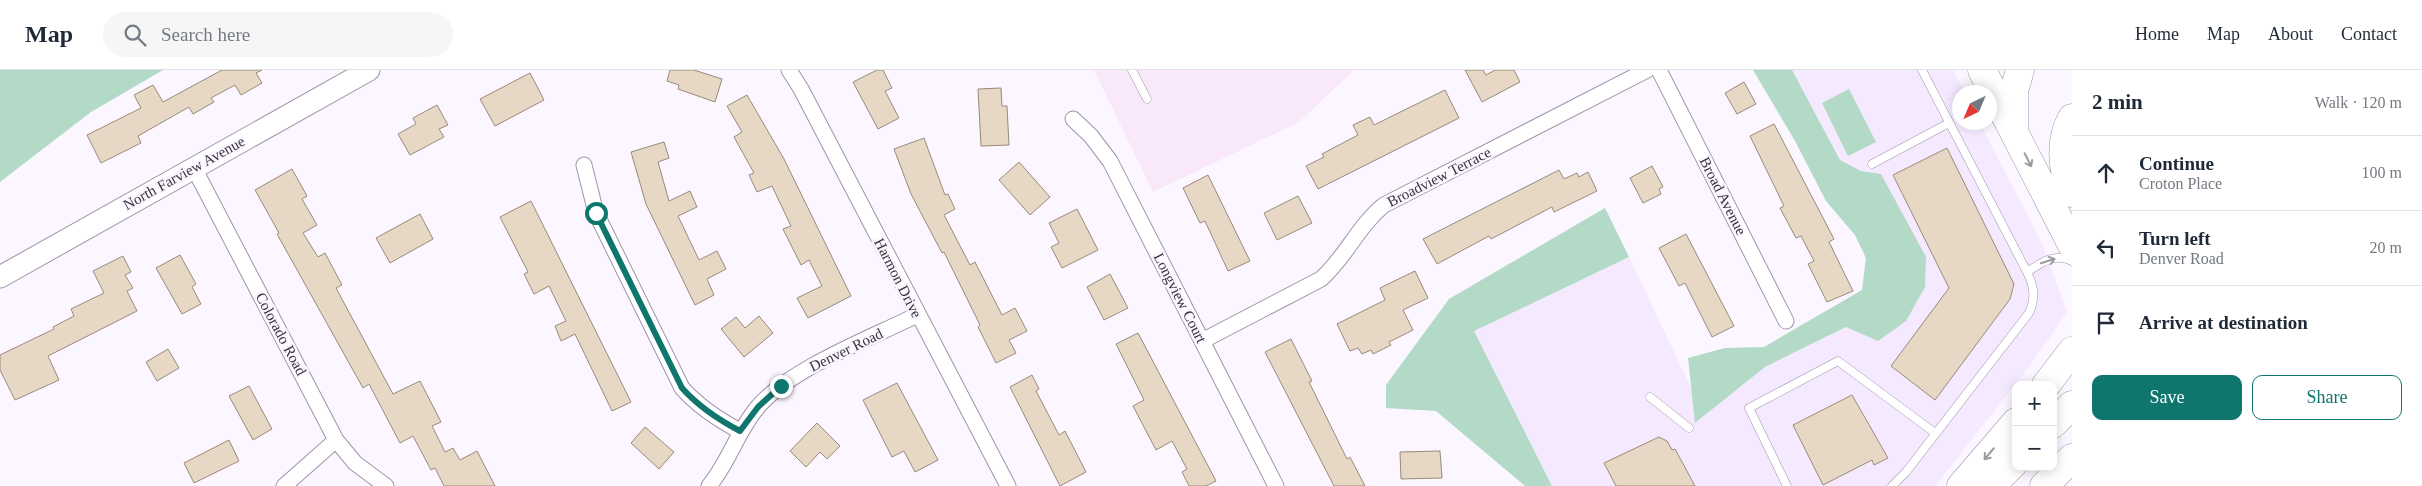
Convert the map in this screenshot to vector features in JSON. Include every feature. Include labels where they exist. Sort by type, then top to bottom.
[{"type":"highway","points":[[1982,70],[2072,245]]},
{"type":"highway","points":[[2014,132],[2014,91],[2020,70]]},
{"type":"highway","points":[[2072,118],[2064,148],[2066,177],[2072,193]]},
{"type":"highway","points":[[2049,381],[2072,352]]},
{"type":"highway","points":[[2057,420],[2072,406]]},
{"type":"highway","points":[[1961,486],[2013,426]]},
{"type":"highway","points":[[2044,486],[2072,458]]},
{"type":"highway","points":[[1991,486],[2012,465]]},
{"type":"street","name":"North Farview Avenue","points":[[0,277],[369,70]]},
{"type":"street","name":"Harmon Drive","points":[[789,70],[801,89],[1008,486]]},
{"type":"street","name":"Broadview Terrace","points":[[1202,341],[1321,279],[1334,267],[1368,218],[1384,204],[1647,70]]},
{"type":"street","name":"Broad Avenue","points":[[1659,70],[1786,321]]},
{"type":"street","name":"Longview Court","points":[[1073,119],[1091,136],[1110,161],[1276,486]]},
{"type":"street","points":[[584,165],[596,213],[682,388],[696,404],[717,420],[740,431]]},
{"type":"street","name":"Colorado Road","points":[[194,168],[336,440],[355,463],[386,486]]},
{"type":"street","name":"Denver Road","points":[[709,486],[722,470],[740,431],[758,407],[781,386],[807,369],[918,315]]},
{"type":"street","points":[[284,486],[336,440]]},
{"type":"lane","points":[[1132,70],[1147,99]]},
{"type":"lane","points":[[1892,486],[1906,472],[2029,313],[2033,304],[2034,293],[2027,272],[1922,70]]},
{"type":"lane","points":[[1872,164],[1949,123]]},
{"type":"lane","points":[[2027,272],[2048,259],[2068,259],[2072,261]]},
{"type":"lane","points":[[1787,486],[1749,408],[1838,361],[1935,433]]},
{"type":"lane","points":[[1650,397],[1689,428]]},
{"type":"shaded area","points":[[1094,70],[1354,70],[1299,122],[1153,192]]},
{"type":"shaded area","points":[[1792,70],[1953,70],[1961,85],[1952,85],[1952,130],[1984,130],[2042,244],[2067,312],[2028,368],[2018,381],[2012,381],[2012,388],[1935,486],[1552,486],[1474,331],[1629,257],[1692,390],[1695,423],[1765,367],[1847,327],[1878,341],[1881,174],[1861,171],[1840,160]]},
{"type":"green space","points":[[0,70],[163,70],[91,112],[0,182]]},
{"type":"green space","points":[[1753,70],[1792,70],[1840,160],[1861,171],[1881,174],[1926,257],[1925,287],[1906,321],[1878,341],[1846,327],[1765,367],[1695,423],[1688,358],[1725,348],[1764,347],[1862,290],[1866,258],[1855,235],[1826,201],[1795,141]]},
{"type":"green space","points":[[1849,89],[1876,142],[1848,156],[1822,103]]},
{"type":"green space","points":[[1605,208],[1629,257],[1474,331],[1552,486],[1525,486],[1436,411],[1386,408],[1386,385],[1449,299]]},
{"type":"building","points":[[222,70],[262,70],[256,73],[262,83],[241,95],[235,85],[211,98],[214,102],[193,114],[189,107],[138,136],[141,143],[101,163],[87,135],[141,108],[134,95],[153,85],[163,102]]},
{"type":"building","points":[[670,70],[694,70],[722,79],[715,102],[678,89],[679,85],[667,81]]},
{"type":"building","points":[[877,70],[883,70],[892,88],[885,91],[899,118],[878,129],[853,82]]},
{"type":"building","points":[[1465,70],[1483,70],[1486,75],[1495,70],[1514,70],[1520,82],[1482,102]]},
{"type":"building","points":[[530,73],[544,100],[495,126],[480,99]]},
{"type":"building","points":[[1744,82],[1756,104],[1737,114],[1725,93]]},
{"type":"building","points":[[1001,88],[1002,106],[1007,106],[1009,145],[981,146],[978,89]]},
{"type":"building","points":[[1445,90],[1459,118],[1318,189],[1306,166],[1324,157],[1322,154],[1358,135],[1353,125],[1370,117],[1374,125]]},
{"type":"building","points":[[747,95],[784,159],[851,296],[808,318],[797,298],[822,286],[809,260],[801,265],[783,229],[791,226],[772,186],[757,192],[749,175],[754,173],[734,137],[742,132],[727,106]]},
{"type":"building","points":[[437,105],[448,125],[439,129],[444,137],[410,155],[398,134],[416,124],[413,118]]},
{"type":"building","points":[[1774,124],[1834,239],[1829,242],[1853,291],[1827,302],[1808,264],[1814,261],[1801,236],[1796,238],[1780,208],[1784,206],[1750,136]]},
{"type":"building","points":[[924,138],[945,195],[948,194],[955,209],[944,215],[970,265],[975,262],[1002,315],[1015,308],[1027,331],[1009,340],[1016,353],[996,363],[978,327],[980,325],[944,252],[942,253],[911,194],[894,149]]},
{"type":"building","points":[[664,142],[669,158],[658,162],[669,201],[690,191],[697,207],[678,216],[699,260],[717,251],[726,269],[707,279],[714,295],[695,305],[646,204],[631,152]]},
{"type":"building","points":[[1947,148],[2014,284],[2010,299],[1935,400],[1891,366],[1949,288],[1893,175]]},
{"type":"building","points":[[1019,162],[1050,197],[1030,215],[999,180]]},
{"type":"building","points":[[1652,166],[1663,187],[1659,189],[1661,194],[1643,203],[1630,178]]},
{"type":"building","points":[[292,169],[307,196],[302,199],[317,225],[303,233],[318,257],[325,253],[342,285],[336,288],[393,394],[420,381],[441,422],[432,426],[445,452],[453,448],[460,460],[477,451],[495,486],[444,486],[435,468],[431,470],[413,436],[400,443],[369,384],[363,388],[277,234],[279,233],[255,190]]},
{"type":"building","points":[[1559,170],[1564,179],[1577,173],[1579,177],[1588,172],[1597,191],[1554,212],[1552,207],[1491,239],[1489,236],[1437,264],[1423,239]]},
{"type":"building","points":[[1208,175],[1250,261],[1228,271],[1205,221],[1200,223],[1183,188]]},
{"type":"building","points":[[1298,196],[1312,223],[1277,240],[1264,213]]},
{"type":"building","points":[[531,201],[631,402],[612,411],[575,334],[561,341],[555,326],[566,321],[549,286],[534,294],[524,274],[528,272],[500,217]]},
{"type":"building","points":[[1077,209],[1098,250],[1062,268],[1051,247],[1059,243],[1049,223]]},
{"type":"building","points":[[420,214],[433,239],[390,263],[376,238]]},
{"type":"building","points":[[1686,234],[1734,326],[1712,337],[1685,283],[1679,286],[1659,248]]},
{"type":"building","points":[[180,255],[196,284],[192,287],[201,304],[182,314],[156,268]]},
{"type":"building","points":[[123,256],[131,272],[125,275],[133,288],[127,291],[137,311],[48,356],[59,380],[15,400],[0,370],[0,355],[54,329],[53,327],[74,316],[71,309],[104,293],[93,271]]},
{"type":"building","points":[[1415,271],[1428,298],[1403,310],[1413,330],[1389,342],[1391,345],[1373,354],[1371,350],[1362,354],[1358,348],[1350,351],[1337,324],[1385,300],[1380,288]]},
{"type":"building","points":[[1110,274],[1128,308],[1104,320],[1087,287]]},
{"type":"building","points":[[759,316],[773,333],[744,357],[721,329],[736,317],[745,328]]},
{"type":"building","points":[[1138,333],[1216,481],[1206,486],[1189,486],[1182,472],[1187,469],[1172,441],[1156,450],[1133,406],[1144,400],[1116,344]]},
{"type":"building","points":[[1291,339],[1312,381],[1309,382],[1347,459],[1350,457],[1365,486],[1334,486],[1265,352]]},
{"type":"building","points":[[168,349],[179,368],[157,381],[146,362]]},
{"type":"building","points":[[1032,375],[1039,389],[1036,391],[1059,435],[1065,431],[1086,472],[1060,486],[1010,387]]},
{"type":"building","points":[[897,383],[938,460],[915,472],[904,451],[892,457],[863,400]]},
{"type":"building","points":[[249,386],[272,429],[253,440],[229,396]]},
{"type":"building","points":[[1852,395],[1888,458],[1874,465],[1872,460],[1823,485],[1793,425]]},
{"type":"building","points":[[817,423],[840,446],[827,459],[820,452],[806,467],[790,451]]},
{"type":"building","points":[[645,427],[674,452],[659,469],[631,443]]},
{"type":"building","points":[[1659,437],[1667,441],[1672,450],[1675,449],[1695,486],[1616,486],[1604,463]]},
{"type":"building","points":[[229,440],[239,461],[194,483],[184,463]]},
{"type":"building","points":[[1440,451],[1442,478],[1401,479],[1400,452]]},
{"type":"route","points":[[596,213],[682,388],[696,404],[717,420],[740,431],[758,407],[781,386]]}]
